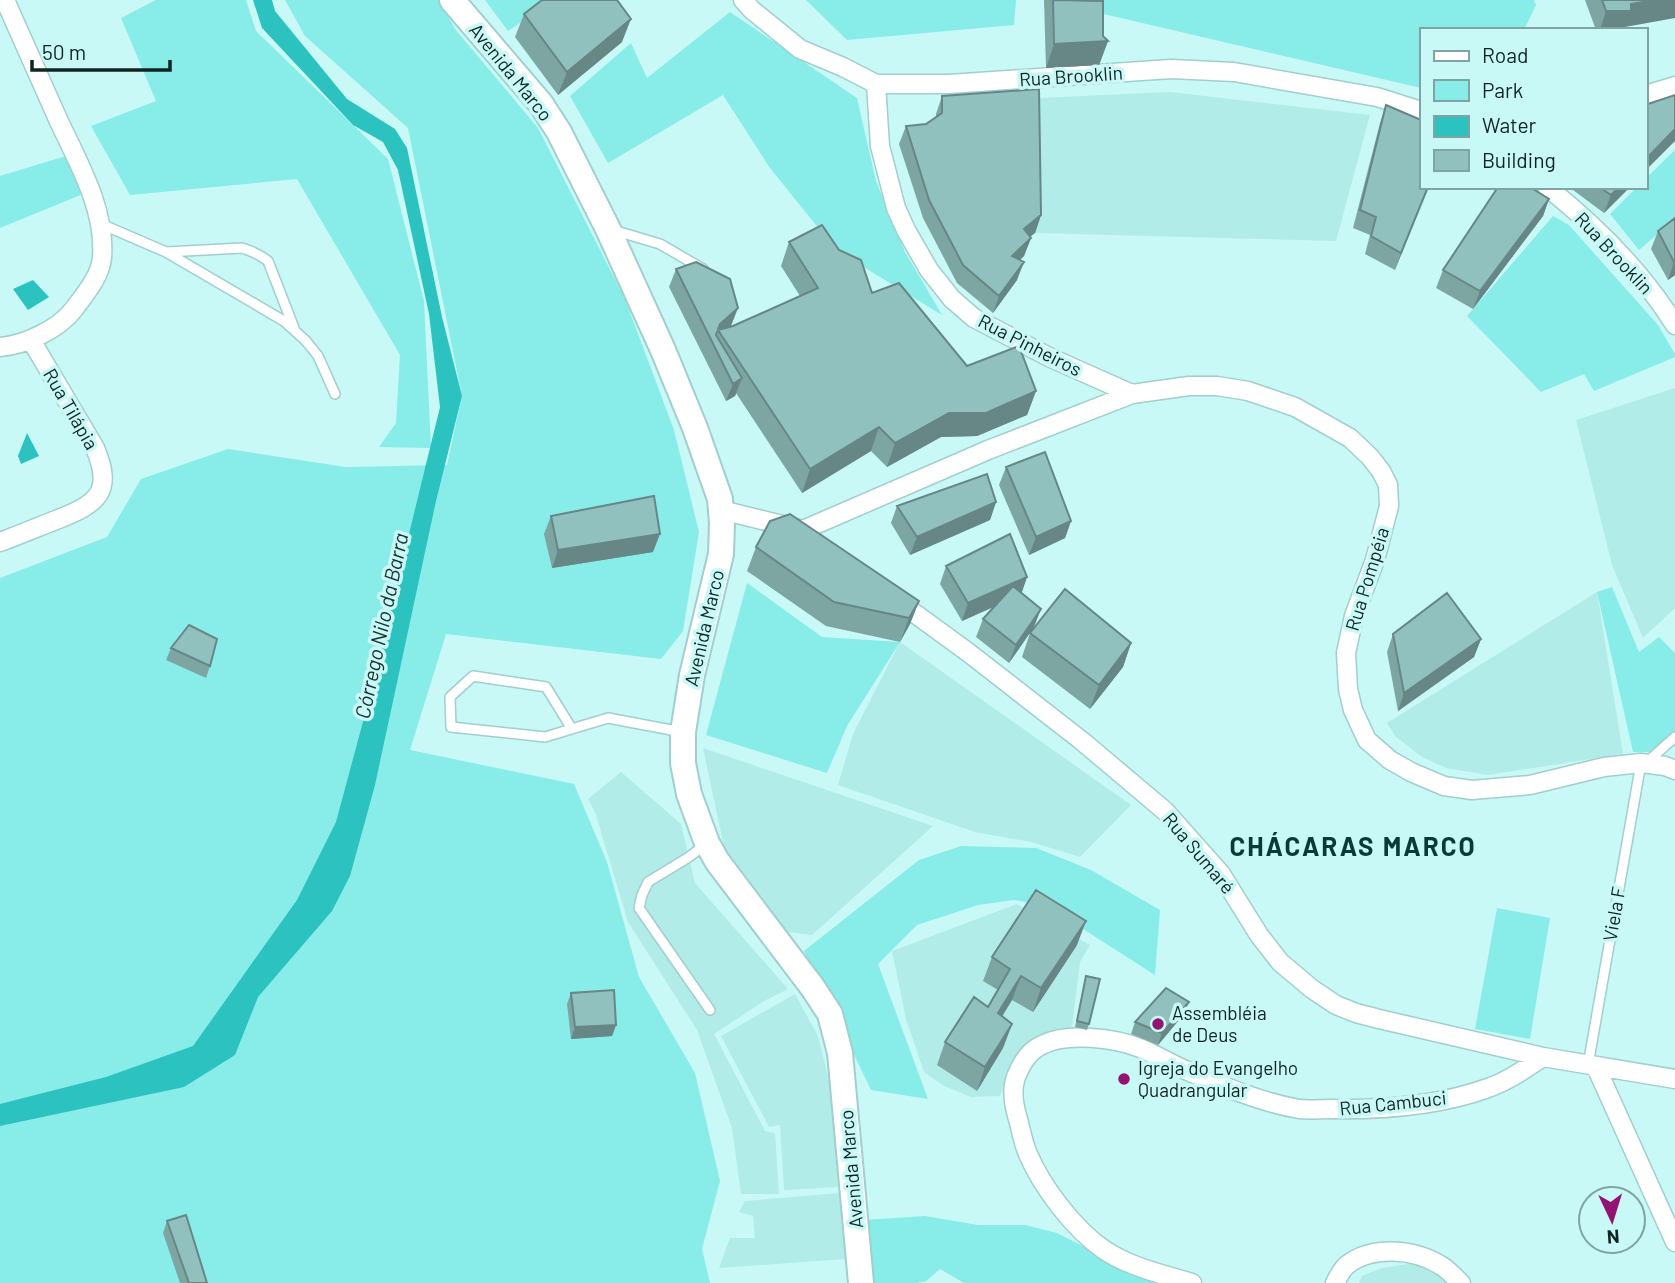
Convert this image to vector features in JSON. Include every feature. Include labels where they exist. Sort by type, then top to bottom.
[{"type":"main road","name":"Avenida Marco","points":[[452,0],[541,104],[559,132],[608,229],[663,350],[712,473],[720,499],[720,554],[692,675],[683,732],[683,763],[689,794],[707,843],[717,861],[830,1014],[840,1053],[861,1283]]},
{"type":"street","points":[[0,347],[30,340],[67,318],[92,285],[102,260],[101,224],[89,187],[5,0]]},
{"type":"street","name":"Rua Brooklin","points":[[743,0],[800,49],[876,84],[949,84],[1171,69],[1246,74],[1377,97],[1420,111]]},
{"type":"street","name":"Rua Pinheiros","points":[[876,84],[880,146],[896,208],[905,230],[929,270],[952,299],[974,318],[990,327],[1132,394]]},
{"type":"street","points":[[1647,94],[1675,86]]},
{"type":"street","name":"Rua Brooklin","points":[[1550,189],[1616,249],[1675,325]]},
{"type":"street","name":"Rua Tilápia","points":[[0,542],[80,511],[95,500],[102,489],[104,476],[103,466],[95,448],[30,340]]},
{"type":"street","name":"Rua Pompéia","points":[[803,530],[988,450],[1132,394],[1189,386],[1217,386],[1248,391],[1295,407],[1350,438],[1370,457],[1388,485],[1389,506],[1375,560],[1354,616],[1346,653],[1348,689],[1353,710],[1367,740],[1390,760],[1410,772],[1444,786],[1472,790],[1530,785],[1604,767],[1643,764],[1675,770]]},
{"type":"street","points":[[721,510],[803,530],[821,544]]},
{"type":"street","name":"Rua Sumaré","points":[[882,589],[970,653],[1082,741],[1165,811],[1221,874],[1259,935],[1280,962],[1336,1005],[1356,1013],[1543,1057],[1675,1079]]},
{"type":"street","name":"Rua Cambuci","points":[[1192,1283],[1140,1268],[1104,1250],[1075,1225],[1049,1191],[1028,1155],[1014,1103],[1014,1080],[1026,1056],[1041,1045],[1058,1040],[1084,1038],[1116,1041],[1140,1048],[1182,1069],[1262,1100],[1301,1109],[1363,1110],[1420,1104],[1461,1096],[1498,1084],[1543,1057]]},
{"type":"street","points":[[1592,1066],[1675,1242]]},
{"type":"street","points":[[1335,1283],[1346,1265],[1367,1255],[1389,1251],[1408,1253],[1441,1265],[1461,1283]]},
{"type":"lane","points":[[101,224],[166,253],[270,312],[295,330],[318,356],[335,394]]},
{"type":"lane","points":[[608,229],[660,244],[710,273]]},
{"type":"lane","points":[[166,253],[242,248],[262,256],[268,261],[295,330]]},
{"type":"lane","points":[[572,729],[546,687],[474,676],[450,696],[451,727],[545,737],[572,729],[608,718],[683,732]]},
{"type":"lane","points":[[1643,764],[1675,737]]},
{"type":"lane","name":"Viela F","points":[[1592,1066],[1643,764]]},
{"type":"lane","points":[[707,843],[648,881],[639,908],[710,1010]]},
{"type":"shaded area","points":[[1170,92],[1370,115],[1336,241],[1035,233],[1039,98]]},
{"type":"shaded area","points":[[1675,388],[1675,608],[1643,638],[1612,565],[1576,420]]},
{"type":"shaded area","points":[[1597,592],[1623,754],[1488,775],[1446,768],[1422,757],[1396,737],[1387,723]]},
{"type":"shaded area","points":[[900,642],[1131,805],[1080,857],[1031,842],[975,832],[838,785],[853,734]]},
{"type":"shaded area","points":[[703,748],[933,826],[812,935],[788,932],[724,847]]},
{"type":"shaded area","points":[[621,772],[681,824],[695,883],[788,989],[764,1001],[714,1034],[765,1131],[775,1133],[779,1194],[741,1194],[732,1128],[697,1030],[628,922],[595,812],[588,799]]},
{"type":"shaded area","points":[[1017,904],[1090,945],[1080,962],[1072,1027],[1045,1034],[1029,1044],[1011,1067],[1000,1096],[971,1097],[944,1086],[924,1072],[906,1019],[892,951]]},
{"type":"shaded area","points":[[795,994],[818,1036],[830,1085],[838,1187],[784,1190],[780,1125],[769,1127],[721,1036]]},
{"type":"shaded area","points":[[839,1193],[846,1259],[719,1268],[730,1238],[755,1238],[753,1216],[739,1212],[745,1201]]},
{"type":"shaded area","points":[[1420,1262],[1448,1283],[1359,1283],[1362,1276],[1382,1268]]},
{"type":"green space","points":[[156,0],[246,0],[256,31],[388,159],[424,301],[431,448],[379,447],[396,423],[400,355],[297,179],[130,195],[91,126],[156,101],[121,18]]},
{"type":"green space","points":[[285,0],[439,0],[455,29],[538,128],[625,299],[674,430],[699,532],[683,631],[661,659],[446,634],[410,750],[574,784],[607,862],[639,977],[695,1073],[720,1181],[702,1249],[710,1283],[0,1283],[0,578],[107,537],[141,479],[228,449],[345,467],[447,465],[462,396],[408,128],[305,36]]},
{"type":"green space","points":[[485,0],[554,0],[508,31]]},
{"type":"green space","points":[[806,0],[1016,0],[1014,25],[847,40]]},
{"type":"green space","points":[[1093,0],[1534,0],[1536,5],[1525,28],[1420,28],[1420,88],[1095,12]]},
{"type":"green space","points":[[730,12],[857,98],[876,181],[905,252],[942,315],[836,250],[770,168],[723,95],[608,163],[570,96],[631,43],[647,78]]},
{"type":"green space","points":[[1675,150],[1675,219],[1639,250],[1610,214],[1635,189],[1647,189],[1647,177]]},
{"type":"green space","points":[[66,156],[83,194],[0,228],[0,176]]},
{"type":"green space","points":[[1553,216],[1569,225],[1658,325],[1675,357],[1594,391],[1584,374],[1541,392],[1467,316]]},
{"type":"green space","points":[[747,583],[822,637],[900,642],[847,726],[827,773],[706,735]]},
{"type":"green space","points":[[1612,587],[1639,652],[1659,637],[1675,653],[1675,741],[1658,752],[1633,752],[1597,592]]},
{"type":"green space","points":[[961,846],[1036,848],[1091,870],[1160,910],[1155,975],[1047,906],[1014,900],[978,905],[917,925],[878,964],[928,1099],[871,1090],[804,951],[919,860]]},
{"type":"green space","points":[[1497,908],[1550,918],[1530,1039],[1475,1029]]},
{"type":"green space","points":[[925,1216],[978,1225],[1025,1225],[1057,1233],[1155,1283],[964,1283],[940,1269],[926,1281],[917,1283],[871,1283],[865,1220]]},
{"type":"water","points":[[253,0],[272,0],[275,11],[347,99],[395,129],[407,148],[442,317],[462,396],[436,501],[375,785],[350,876],[332,911],[258,997],[235,1055],[184,1087],[0,1126],[0,1104],[106,1077],[193,1046],[297,900],[336,822],[440,407],[429,314],[398,170],[383,142],[353,125],[262,28]]},
{"type":"water","points":[[33,280],[49,297],[28,310],[13,289]]},
{"type":"water","points":[[27,433],[39,456],[21,464],[18,456]]},
{"type":"building","points":[[542,0],[617,0],[631,19],[567,72],[524,14]]},
{"type":"building","points":[[1053,0],[1103,1],[1103,36],[1108,41],[1054,44]]},
{"type":"building","points":[[1602,0],[1654,0],[1631,4],[1631,11],[1606,11]]},
{"type":"building","points":[[1039,89],[1041,215],[1024,229],[1031,238],[1012,256],[1024,262],[999,296],[963,265],[929,200],[906,126],[926,124],[942,113],[942,96]]},
{"type":"building","points":[[1675,95],[1675,129],[1647,158],[1647,104]]},
{"type":"building","points":[[1386,105],[1420,120],[1420,189],[1427,189],[1401,253],[1371,236],[1376,217],[1360,210]]},
{"type":"building","points":[[1497,189],[1533,189],[1549,199],[1480,291],[1443,270]]},
{"type":"building","points":[[1602,189],[1617,189],[1611,195]]},
{"type":"building","points":[[1675,218],[1675,262],[1674,262],[1658,231]]},
{"type":"building","points":[[822,225],[839,250],[861,260],[872,293],[899,283],[967,366],[1019,346],[1036,391],[986,413],[949,413],[895,443],[879,427],[810,469],[718,330],[733,326],[818,288],[789,242]]},
{"type":"building","points":[[696,262],[730,279],[738,308],[720,324],[716,335],[742,378],[733,384],[676,269]]},
{"type":"building","points":[[1045,452],[1071,521],[1036,537],[1006,467]]},
{"type":"building","points":[[987,474],[996,502],[917,537],[897,506]]},
{"type":"building","points":[[654,496],[660,534],[558,550],[551,516]]},
{"type":"building","points":[[790,514],[919,601],[909,618],[834,602],[756,547],[770,521]]},
{"type":"building","points":[[1010,534],[1027,577],[968,603],[946,566]]},
{"type":"building","points":[[1013,586],[1041,609],[1016,645],[983,619]]},
{"type":"building","points":[[1065,589],[1131,643],[1099,685],[1030,633]]},
{"type":"building","points":[[1447,593],[1481,639],[1404,693],[1393,634]]},
{"type":"building","points":[[189,625],[217,639],[210,666],[171,648]]},
{"type":"building","points":[[1036,890],[1086,921],[1041,988],[1021,976],[998,1013],[1012,1024],[985,1067],[945,1042],[974,997],[988,1007],[1010,969],[992,957]]},
{"type":"building","points":[[1086,976],[1100,979],[1089,1024],[1077,1021]]},
{"type":"building","points":[[1166,988],[1189,1002],[1162,1033],[1135,1022]]},
{"type":"building","points":[[614,990],[616,1025],[575,1027],[571,993]]},
{"type":"building","points":[[186,1215],[207,1283],[189,1283],[167,1221]]},
{"type":"place","name":"Assembléia de Deus","points":[[1158,1024]]},
{"type":"place","name":"Igreja do Evangelho Quadrangular","points":[[1124,1079]]},
{"type":"district","name":"CHÁCARAS MARCO","points":[[1353,847]]},
{"type":"water label","name":"Córrego Nilo da Barra","points":[[382,626]]}]
